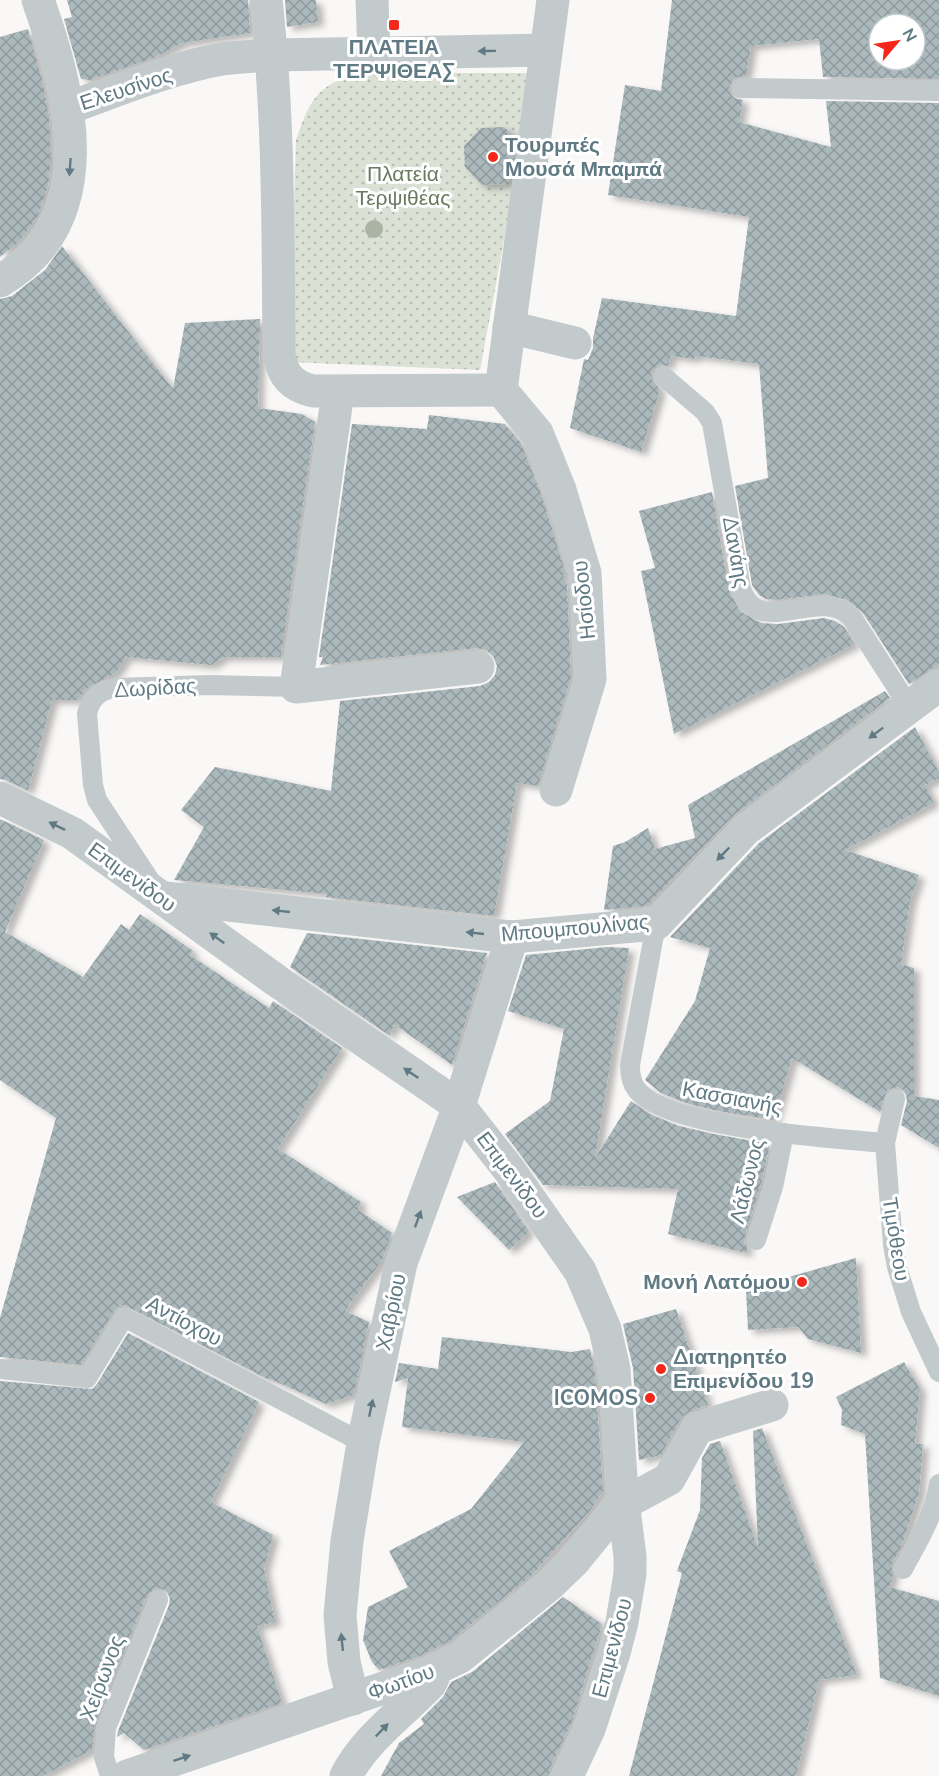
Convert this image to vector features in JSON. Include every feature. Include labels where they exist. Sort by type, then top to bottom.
[{"type":"street","points":[[38,0],[54,43],[68,108]]},
{"type":"street","points":[[266,0],[272,55],[277,149],[279,355],[282,368],[289,380],[300,387],[313,391],[338,392],[501,390],[553,0]]},
{"type":"street","points":[[372,0],[374,53]]},
{"type":"street","points":[[272,55],[546,50]]},
{"type":"street","name":"Ελευσίνος","points":[[0,281],[35,253],[50,233],[63,206],[69,183],[71,154],[68,108],[154,78],[219,60],[272,55]]},
{"type":"street","points":[[509,327],[575,343]]},
{"type":"street","name":"Ησίοδου","points":[[501,390],[537,433],[560,490],[585,573],[590,680],[556,790]]},
{"type":"street","points":[[296,687],[338,392]]},
{"type":"street","name":"Δωρίδας","points":[[296,687],[478,668]]},
{"type":"street","name":"Μπουμπουλίνας","points":[[161,898],[512,937],[656,924],[746,829],[939,685]]},
{"type":"street","name":"Επιμενίδου","points":[[0,798],[72,833],[277,981],[459,1106],[510,1171],[566,1248],[585,1279],[600,1315],[611,1353],[616,1382],[623,1504],[630,1556],[629,1586],[622,1622],[592,1721],[567,1776]]},
{"type":"street","name":"Χαβρίου","points":[[353,1699],[344,1662],[340,1615],[347,1541],[363,1443],[402,1263],[459,1106],[512,937]]},
{"type":"street","points":[[623,1504],[669,1479],[697,1428],[772,1405]]},
{"type":"street","name":"Φωτίου","points":[[127,1776],[432,1671],[460,1657],[548,1586],[574,1561],[623,1504]]},
{"type":"street","points":[[346,1776],[370,1743],[429,1684],[433,1676],[432,1671]]},
{"type":"lane","points":[[741,88],[939,91]]},
{"type":"lane","name":"Δανάης","points":[[663,376],[705,412],[712,423],[744,599],[762,611],[836,606],[846,611],[910,708]]},
{"type":"lane","name":"Δωρίδας","points":[[161,898],[96,800],[88,705],[103,690],[114,688],[209,685],[296,687]]},
{"type":"lane","name":"Κασσιανής","points":[[656,924],[630,1065],[630,1077],[636,1090],[658,1105],[698,1119],[784,1133],[885,1143]]},
{"type":"lane","name":"Τιμόθεου","points":[[895,1099],[885,1143],[891,1225],[897,1267],[911,1312],[939,1372]]},
{"type":"lane","name":"Λάδωνος","points":[[756,1240],[773,1187],[784,1133]]},
{"type":"lane","name":"Αντίοχου","points":[[0,1369],[87,1378],[124,1317],[363,1443]]},
{"type":"lane","points":[[903,1569],[928,1523],[939,1484]]},
{"type":"lane","name":"Χείρωνος","points":[[110,1776],[104,1757],[106,1728],[158,1600]]},
{"type":"green space","name":"Πλατεία Τερψιθέας","points":[[364,73],[531,73],[480,370],[289,362],[296,140],[306,113],[318,94],[336,81]]},
{"type":"building","points":[[67,0],[248,0],[250,33],[182,43],[156,57],[90,80],[81,79],[64,19],[72,17]]},
{"type":"building","points":[[285,0],[316,0],[318,22],[287,27]]},
{"type":"building","points":[[672,0],[939,0],[939,79],[823,77],[819,39],[751,46],[746,76],[735,78],[729,87],[734,98],[743,100],[739,122],[831,147],[826,101],[939,103],[939,664],[909,684],[863,613],[847,600],[824,594],[776,600],[766,599],[759,595],[752,585],[735,486],[768,478],[759,364],[696,356],[694,359],[671,356],[668,366],[660,365],[654,368],[651,373],[652,379],[660,390],[641,452],[570,428],[584,359],[588,360],[593,348],[602,298],[736,316],[749,217],[608,195],[625,85],[661,91]]},
{"type":"building","points":[[28,29],[42,79],[49,116],[51,161],[48,186],[38,216],[19,242],[0,257],[0,37]]},
{"type":"building","name":"Τουρμπές Μουσά Μπαμπά","points":[[504,127],[516,138],[510,180],[506,184],[482,185],[465,167],[464,146],[481,128]]},
{"type":"building","points":[[62,246],[173,389],[185,323],[260,319],[258,408],[302,414],[315,422],[281,657],[224,657],[211,665],[126,657],[116,673],[87,688],[78,700],[52,700],[28,791],[0,779],[0,299],[12,296],[45,270]]},
{"type":"building","points":[[429,415],[505,424],[521,443],[542,496],[566,574],[563,575],[567,585],[571,677],[538,786],[517,783],[494,916],[325,897],[327,894],[174,880],[204,827],[181,810],[215,767],[331,791],[340,701],[480,686],[489,682],[495,675],[497,666],[493,656],[486,650],[477,648],[320,665],[323,657],[319,657],[352,424],[427,429]]},
{"type":"building","points":[[712,492],[729,591],[740,611],[761,623],[778,624],[824,618],[835,621],[844,627],[855,644],[674,734],[641,571],[655,568],[639,511]]},
{"type":"building","points":[[885,691],[890,698],[733,816],[647,906],[604,910],[613,846],[625,842],[648,828],[655,849],[695,838],[688,805]]},
{"type":"building","points":[[915,727],[939,772],[939,778],[925,785],[934,803],[845,850],[919,875],[910,902],[901,964],[914,968],[914,1096],[939,1100],[939,1148],[901,1125],[907,1101],[903,1090],[897,1087],[887,1090],[880,1112],[792,1058],[774,1120],[718,1111],[686,1103],[661,1093],[645,1080],[695,1001],[710,948],[670,937],[759,843]]},
{"type":"building","points":[[0,819],[44,840],[5,932],[83,977],[121,924],[129,930],[140,914],[193,951],[190,955],[269,1008],[273,1001],[342,1048],[278,1149],[361,1202],[358,1210],[392,1233],[383,1259],[345,1311],[369,1322],[354,1395],[326,1404],[269,1380],[124,1305],[114,1311],[81,1365],[0,1357],[0,1318],[56,1118],[0,1080]]},
{"type":"building","points":[[307,933],[487,953],[452,1065],[394,1024],[390,1036],[290,967]]},
{"type":"building","points":[[607,947],[629,948],[595,1158],[631,1101],[650,1114],[679,1126],[770,1144],[761,1184],[745,1236],[744,1243],[748,1248],[746,1253],[668,1234],[678,1189],[543,1185],[505,1134],[550,1101],[564,1029],[508,1011],[526,955]]},
{"type":"building","points":[[495,1182],[528,1230],[528,1233],[509,1250],[457,1197]]},
{"type":"building","name":"Μονή Λατόμου","points":[[856,1258],[861,1353],[808,1339],[798,1327],[748,1330],[746,1289]]},
{"type":"building","name":"Διατηρητέο Επιμενίδου 19","points":[[676,1309],[708,1405],[692,1410],[681,1418],[661,1455],[639,1460],[633,1368],[623,1324]]},
{"type":"building","points":[[128,1333],[259,1402],[211,1502],[273,1535],[264,1569],[275,1622],[257,1626],[282,1703],[144,1750],[124,1733],[117,1737],[169,1605],[170,1598],[167,1592],[156,1588],[147,1595],[95,1723],[92,1750],[43,1776],[0,1776],[0,1381],[92,1389]]},
{"type":"building","points":[[442,1337],[571,1352],[590,1349],[595,1372],[603,1491],[590,1511],[532,1575],[450,1641],[420,1656],[379,1670],[372,1662],[363,1640],[368,1607],[408,1587],[389,1551],[471,1509],[524,1442],[402,1427],[408,1378],[395,1382],[399,1363],[438,1369]]},
{"type":"building","points":[[904,1362],[920,1389],[915,1444],[923,1444],[919,1493],[902,1545],[892,1564],[893,1575],[889,1587],[939,1601],[939,1696],[880,1678],[865,1434],[841,1425],[842,1410],[836,1397]]},
{"type":"building","points":[[762,1428],[857,1675],[819,1680],[796,1776],[629,1776],[682,1573],[677,1571],[700,1510],[702,1458],[710,1444],[720,1441],[758,1548],[753,1431]]},
{"type":"building","points":[[563,1597],[602,1624],[572,1722],[550,1768],[549,1776],[381,1776],[399,1743],[424,1724],[421,1719],[443,1697],[451,1682],[472,1672]]},
{"type":"place","name":"ΠΛΑΤΕΙΑ ΤΕΡΨΙΘΕΑΣ","points":[[394,25]]},
{"type":"place","name":"Τουρμπές Μουσά Μπαμπά","points":[[493,157]]},
{"type":"place","name":"Μονή Λατόμου","points":[[802,1282]]},
{"type":"place","name":"Διατηρητέο Επιμενίδου 19","points":[[661,1369]]},
{"type":"place","name":"ICOMOS","points":[[650,1398]]}]
